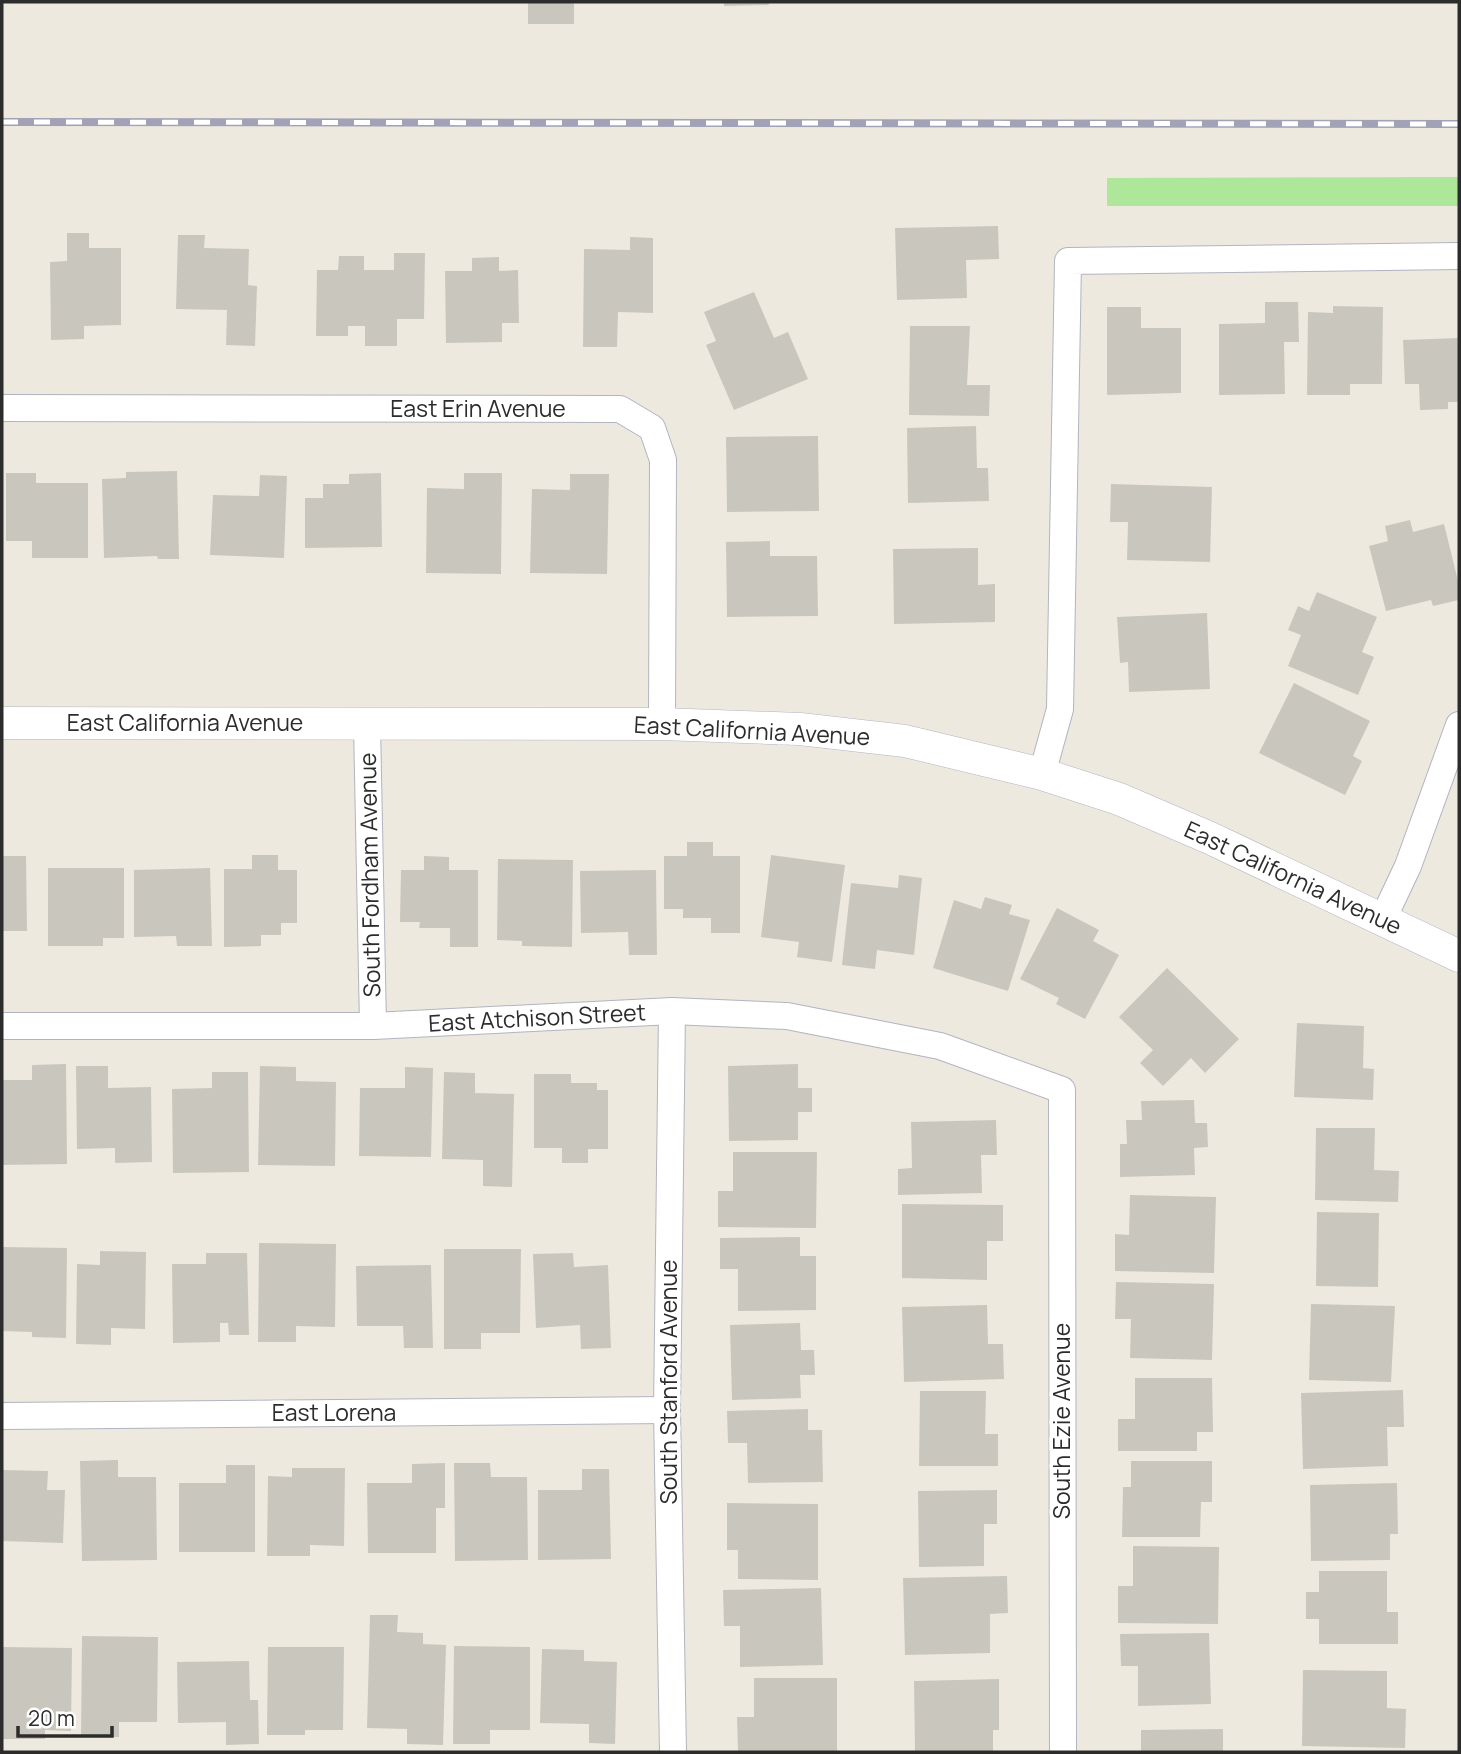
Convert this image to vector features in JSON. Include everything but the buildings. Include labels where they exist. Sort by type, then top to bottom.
[{"type":"street","points":[[1042,774],[1060,709],[1068,261],[1459,256]]},
{"type":"street","name":"East Erin Avenue","points":[[2,408],[620,410],[652,428],[663,460],[662,724]]},
{"type":"street","name":"East California Avenue","points":[[2,723],[662,724],[800,729],[905,741],[1042,774],[1119,799],[1210,838],[1459,956]]},
{"type":"street","name":"South Fordham Avenue","points":[[367,724],[373,1026]]},
{"type":"street","points":[[1382,921],[1408,866],[1459,725]]},
{"type":"street","name":"East Atchison Street","points":[[2,1026],[373,1026],[672,1012],[787,1016],[940,1046],[1062,1090]]},
{"type":"street","name":"South Stanford Avenue","points":[[672,1012],[667,1410],[673,1752]]},
{"type":"street","name":"South Ezie Avenue","points":[[1062,1090],[1063,1752]]},
{"type":"street","name":"East Lorena","points":[[2,1416],[667,1410]]},
{"type":"green space","points":[[1459,177],[1459,206],[1107,206],[1107,178]]},
{"type":"railway","points":[[2,122],[1459,124]]}]
